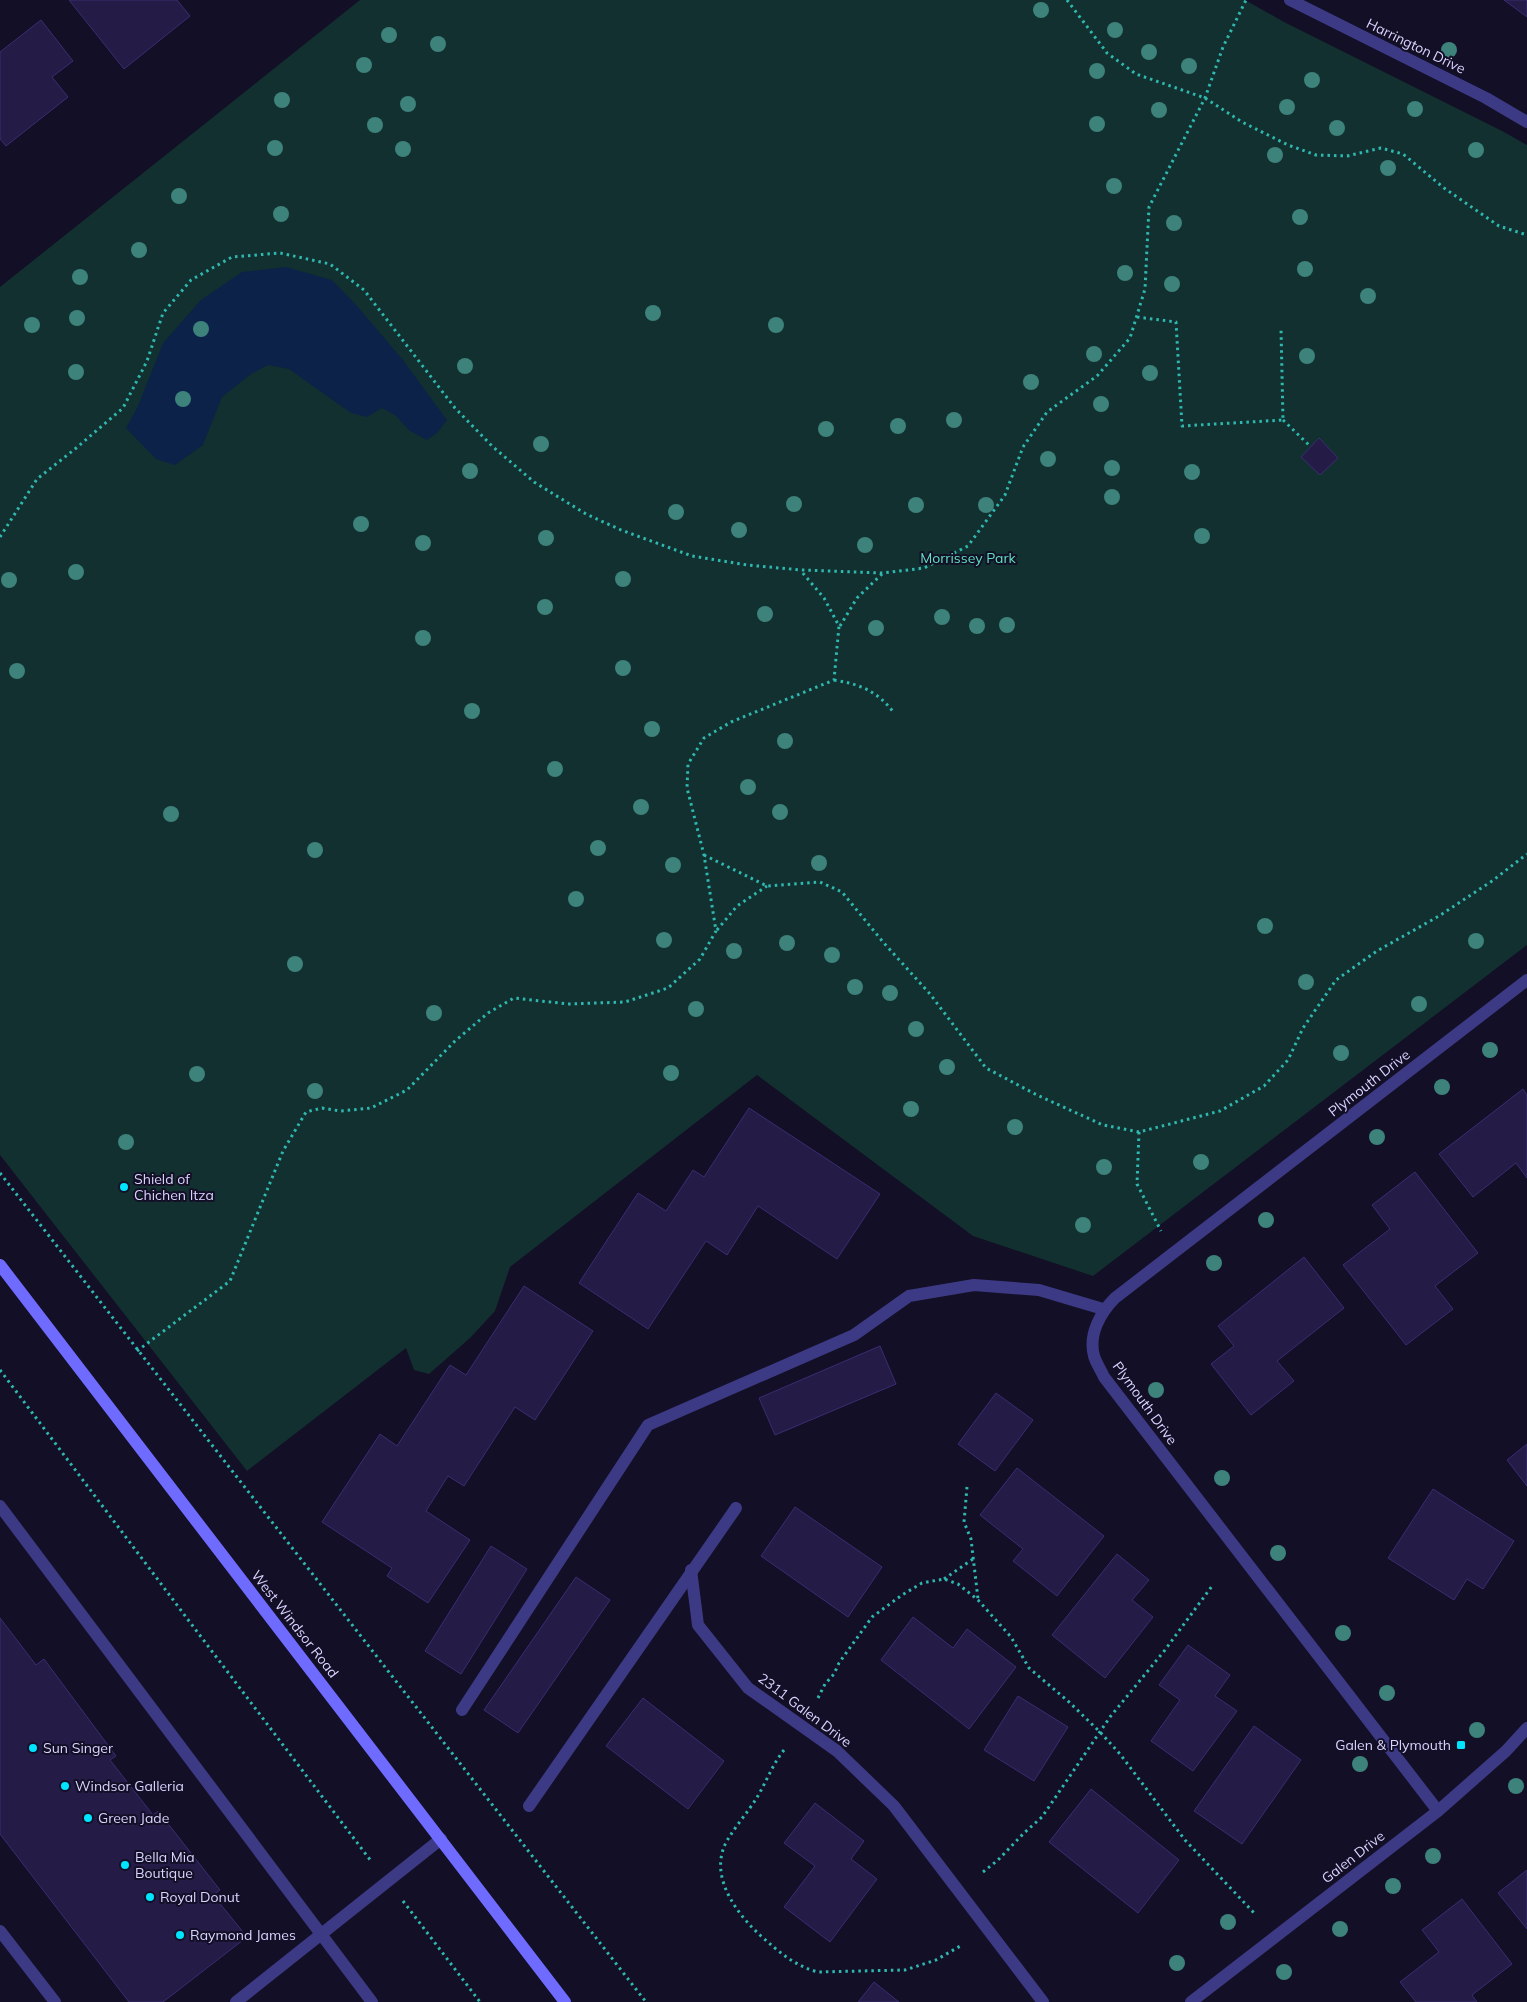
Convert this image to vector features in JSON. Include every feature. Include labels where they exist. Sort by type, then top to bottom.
[{"type":"main road","name":"West Windsor Road","points":[[0,1265],[565,2002]]},
{"type":"street","name":"Harrington Drive","points":[[1299,2],[1486,98],[1527,122]]},
{"type":"street","name":"Plymouth Drive","points":[[1438,1811],[1104,1378],[1094,1355],[1093,1334],[1104,1309],[1130,1286],[1527,980]]},
{"type":"street","points":[[462,1710],[648,1425],[854,1335],[909,1296],[974,1285],[1040,1290],[1104,1309]]},
{"type":"street","points":[[0,1506],[372,2002]]},
{"type":"street","points":[[529,1806],[691,1570],[736,1508]]},
{"type":"street","name":"2311 Galen Drive","points":[[691,1570],[698,1625],[748,1688],[837,1751],[894,1806],[1042,2002]]},
{"type":"street","name":"Galen Drive","points":[[1191,2002],[1438,1811],[1506,1751],[1527,1728]]},
{"type":"street","points":[[236,2002],[441,1839]]},
{"type":"street","points":[[0,1930],[56,2002]]},
{"type":"path","points":[[1067,0],[1107,53],[1136,74],[1205,98],[1242,122],[1288,145],[1316,155],[1347,156],[1382,148],[1403,154],[1444,188],[1499,226],[1527,234]]},
{"type":"path","points":[[0,537],[36,479],[123,408],[147,361],[163,313],[191,280],[232,257],[280,253],[330,264],[364,290],[455,408],[492,446],[541,487],[586,514],[621,530],[692,556],[747,565],[801,570],[883,573],[924,568],[968,546],[1005,495],[1023,447],[1047,412],[1097,376],[1130,338],[1145,289],[1149,207],[1205,98],[1223,47],[1246,0]]},
{"type":"path","points":[[1137,317],[1176,322],[1182,426],[1283,420]]},
{"type":"path","points":[[1281,329],[1283,420],[1311,448]]},
{"type":"path","points":[[801,570],[824,598],[839,626]]},
{"type":"path","points":[[834,680],[839,626],[857,598],[883,573]]},
{"type":"path","points":[[716,931],[704,855],[687,788],[688,764],[704,738],[731,722],[834,680],[855,683],[872,692],[887,703],[894,713]]},
{"type":"path","points":[[137,1351],[230,1281],[283,1151],[306,1112],[322,1108],[340,1111],[371,1108],[407,1090],[455,1041],[488,1013],[514,998],[568,1004],[625,1002],[668,988],[700,959],[716,931],[737,906],[768,886],[820,882],[842,892],[883,942],[930,994],[986,1068],[1036,1095],[1103,1124],[1139,1132],[1220,1111],[1264,1086],[1288,1060],[1304,1028],[1336,980],[1377,951],[1447,911],[1492,881],[1527,854]]},
{"type":"path","points":[[704,855],[768,886]]},
{"type":"path","points":[[1139,1132],[1137,1184],[1158,1227]]},
{"type":"path","points":[[0,1174],[646,2002]]},
{"type":"path","points":[[0,1370],[364,1851]]},
{"type":"path","points":[[967,1487],[964,1522],[971,1539],[978,1600]]},
{"type":"path","points":[[818,1698],[839,1663],[872,1617],[922,1583],[944,1579],[973,1559]]},
{"type":"path","points":[[944,1579],[958,1584],[978,1600],[1011,1637],[1029,1668],[1069,1702],[1100,1732],[1120,1754],[1185,1840],[1256,1915]]},
{"type":"path","points":[[983,1872],[1042,1817],[1110,1717],[1165,1650],[1212,1586]]},
{"type":"path","points":[[784,1750],[774,1762],[757,1798],[724,1847],[721,1873],[729,1898],[746,1922],[782,1956],[805,1968],[818,1972],[905,1970],[936,1960],[962,1945]]},
{"type":"path","points":[[407,1906],[480,2002]]},
{"type":"green space","name":"Morrissey Park","points":[[360,0],[1245,0],[1284,22],[1527,145],[1527,945],[1093,1276],[973,1236],[757,1075],[510,1267],[495,1311],[470,1338],[429,1374],[414,1370],[406,1348],[247,1471],[0,1155],[0,287]]},
{"type":"water","points":[[286,267],[332,280],[358,307],[403,360],[447,420],[437,433],[427,440],[410,431],[395,415],[382,408],[367,417],[351,413],[289,369],[268,365],[251,374],[222,397],[203,445],[175,465],[156,459],[126,428],[138,406],[163,343],[201,300],[242,272]]},
{"type":"building","points":[[69,0],[177,0],[190,16],[124,69]]},
{"type":"building","points":[[1504,0],[1527,0],[1527,17]]},
{"type":"building","points":[[41,20],[73,61],[52,77],[68,97],[6,146],[0,139],[0,52]]},
{"type":"building","points":[[1319,438],[1338,458],[1320,475],[1301,457]]},
{"type":"building","points":[[1523,1089],[1527,1095],[1527,1178],[1516,1163],[1473,1197],[1439,1154]]},
{"type":"building","points":[[749,1108],[880,1194],[837,1259],[758,1206],[727,1255],[706,1241],[648,1329],[579,1283],[638,1193],[666,1211],[693,1170],[704,1177]]},
{"type":"building","points":[[1415,1172],[1478,1253],[1435,1286],[1453,1309],[1406,1345],[1343,1265],[1390,1229],[1372,1205]]},
{"type":"building","points":[[1304,1257],[1344,1308],[1277,1361],[1294,1381],[1251,1415],[1211,1364],[1234,1346],[1218,1326]]},
{"type":"building","points":[[524,1286],[593,1331],[535,1420],[515,1407],[464,1486],[448,1476],[426,1511],[470,1540],[428,1603],[387,1576],[392,1568],[322,1522],[380,1434],[397,1446],[450,1365],[466,1375]]},
{"type":"building","points":[[880,1346],[896,1384],[775,1435],[759,1398]]},
{"type":"building","points":[[996,1393],[1033,1420],[995,1471],[958,1444]]},
{"type":"building","points":[[1527,1444],[1527,1486],[1507,1460]]},
{"type":"building","points":[[1017,1468],[1104,1536],[1057,1596],[1013,1561],[1023,1549],[980,1515]]},
{"type":"building","points":[[1433,1489],[1514,1541],[1483,1589],[1467,1579],[1454,1600],[1388,1558]]},
{"type":"building","points":[[795,1507],[882,1567],[848,1617],[761,1556]]},
{"type":"building","points":[[491,1546],[527,1569],[461,1674],[425,1651]]},
{"type":"building","points":[[1117,1554],[1149,1580],[1132,1600],[1153,1617],[1105,1678],[1052,1635]]},
{"type":"building","points":[[576,1577],[610,1600],[518,1733],[484,1710]]},
{"type":"building","points":[[913,1617],[953,1648],[967,1629],[1016,1667],[969,1729],[881,1660]]},
{"type":"building","name":"Windsor Galleria","points":[[0,1618],[36,1665],[44,1659],[116,1756],[110,1760],[153,1815],[158,1811],[220,1890],[213,1895],[247,1937],[163,2002],[129,2002],[0,1834]]},
{"type":"building","points":[[1188,1645],[1230,1675],[1215,1696],[1237,1711],[1193,1771],[1151,1741],[1180,1700],[1159,1685]]},
{"type":"building","points":[[1018,1696],[1068,1727],[1034,1781],[984,1750]]},
{"type":"building","points":[[643,1698],[724,1761],[688,1809],[606,1746]]},
{"type":"building","points":[[1254,1726],[1301,1760],[1242,1844],[1194,1811]]},
{"type":"building","points":[[1091,1789],[1179,1860],[1138,1913],[1049,1842]]},
{"type":"building","points":[[815,1803],[864,1841],[851,1859],[877,1879],[830,1942],[784,1907],[815,1866],[784,1843]]},
{"type":"building","points":[[1527,1870],[1527,1929],[1498,1893]]},
{"type":"building","points":[[1462,1899],[1512,1964],[1472,1995],[1477,2002],[1416,2002],[1400,1982],[1439,1952],[1422,1930]]},
{"type":"building","points":[[874,1982],[899,2002],[858,2002]]},
{"type":"place","name":"Shield of Chichen Itza","points":[[124,1187]]},
{"type":"place","name":"Galen & Plymouth","points":[[1461,1745]]},
{"type":"place","name":"Sun Singer","points":[[33,1748]]},
{"type":"place","name":"Windsor Galleria","points":[[65,1786]]},
{"type":"place","name":"Green Jade","points":[[88,1818]]},
{"type":"place","name":"Bella Mia Boutique","points":[[125,1865]]},
{"type":"place","name":"Royal Donut","points":[[150,1897]]},
{"type":"place","name":"Raymond James","points":[[180,1935]]}]
